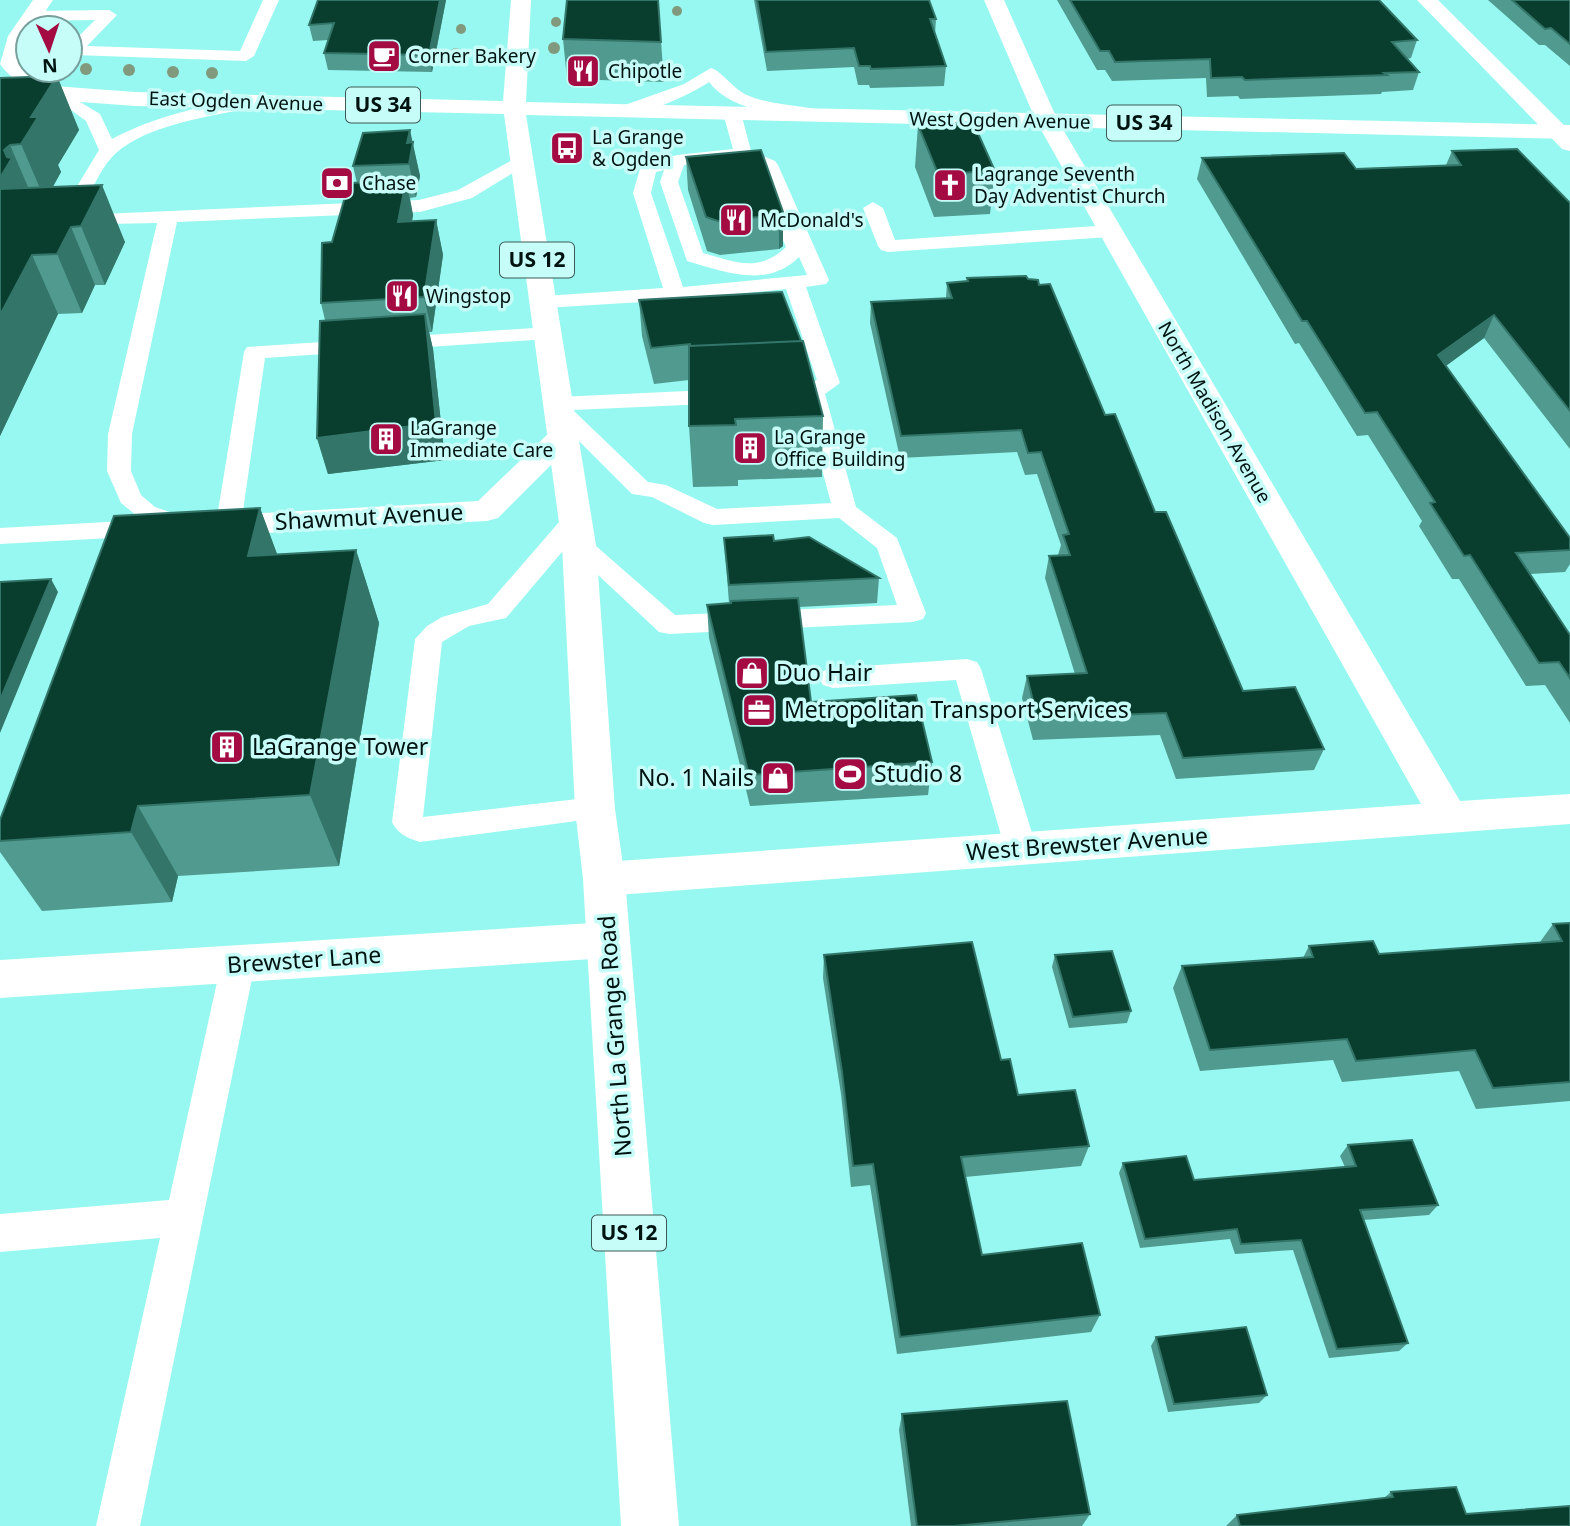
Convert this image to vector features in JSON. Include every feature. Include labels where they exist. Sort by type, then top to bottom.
[{"type":"main road","name":"US 12","points":[[520,0],[514,108],[577,533]]},
{"type":"main road","name":"North Madison Avenue","points":[[993,0],[1047,121],[1450,817]]},
{"type":"main road","points":[[1427,0],[1566,136]]},
{"type":"main road","points":[[37,8],[9,40],[9,62],[12,68],[34,83],[57,93]]},
{"type":"main road","name":"East Ogden Avenue","points":[[0,89],[252,102],[514,108]]},
{"type":"main road","name":"West Ogden Avenue","points":[[514,108],[1566,136]]},
{"type":"main road","name":"Shawmut Avenue","points":[[228,525],[487,511],[561,417]]},
{"type":"main road","name":"North La Grange Road","points":[[577,533],[595,809],[604,878],[650,1526]]},
{"type":"main road","name":"West Brewster Avenue","points":[[604,878],[1570,809]]},
{"type":"main road","name":"Brewster Lane","points":[[0,979],[608,940]]},
{"type":"lane","points":[[37,8],[109,15],[74,50],[246,56],[271,0]]},
{"type":"lane","points":[[628,110],[690,88],[711,73],[722,88],[732,95],[771,107],[821,116]]},
{"type":"lane","points":[[57,93],[94,118],[108,150]]},
{"type":"lane","points":[[252,102],[156,127],[108,150],[66,221],[420,206],[465,194],[522,162]]},
{"type":"lane","points":[[677,160],[670,182],[694,257],[739,270],[778,266],[796,248],[770,183],[743,154],[732,113]]},
{"type":"lane","points":[[544,302],[675,294],[819,280],[769,165],[743,154],[677,160],[648,169],[642,193],[675,294]]},
{"type":"lane","points":[[52,208],[75,207]]},
{"type":"lane","points":[[873,208],[888,246],[1111,231]]},
{"type":"lane","points":[[168,218],[120,434],[119,471],[130,498],[146,513],[185,526]]},
{"type":"lane","points":[[561,417],[813,391],[829,383],[794,283]]},
{"type":"lane","points":[[0,536],[124,543],[185,526],[228,525],[255,352],[549,333]]},
{"type":"lane","points":[[595,809],[420,830],[407,822],[429,639],[443,625],[474,615],[496,612],[577,533],[669,625],[913,613],[888,544],[845,510],[813,391]]},
{"type":"lane","points":[[561,417],[642,489],[657,490],[713,516],[845,510]]},
{"type":"lane","points":[[833,678],[967,669],[1021,849]]},
{"type":"lane","points":[[118,1526],[238,964]]},
{"type":"lane","points":[[0,1233],[183,1217]]},
{"type":"building","points":[[318,0],[440,0],[429,55],[324,53],[334,23],[309,25]]},
{"type":"building","points":[[567,0],[658,0],[661,42],[563,39]]},
{"type":"building","points":[[757,0],[929,0],[936,19],[930,19],[946,66],[871,69],[870,66],[859,66],[854,48],[766,52]]},
{"type":"building","points":[[1070,0],[1379,0],[1417,40],[1392,42],[1419,72],[1245,80],[1242,77],[1211,78],[1210,59],[1115,62],[1109,51],[1100,51]]},
{"type":"building","points":[[1512,0],[1570,0],[1570,44],[1551,28],[1545,29]]},
{"type":"building","points":[[0,78],[14,78],[14,84],[52,84],[31,117],[38,117],[21,144],[10,145],[4,150],[7,157],[12,158],[0,178]]},
{"type":"building","points":[[973,122],[995,171],[938,174],[918,125]]},
{"type":"building","points":[[410,130],[407,143],[413,142],[409,164],[353,166],[363,133]]},
{"type":"building","points":[[1517,149],[1570,203],[1570,411],[1494,315],[1438,355],[1570,538],[1570,550],[1516,553],[1570,635],[1570,678],[1559,662],[1539,663],[1470,555],[1464,556],[1430,503],[1435,502],[1377,412],[1365,413],[1307,321],[1302,321],[1202,158],[1344,153],[1356,169],[1461,165],[1452,151]]},
{"type":"building","points":[[761,150],[783,212],[779,215],[718,221],[706,217],[686,157]]},
{"type":"building","points":[[406,181],[398,222],[436,220],[424,297],[321,303],[322,243],[332,242],[349,183]]},
{"type":"building","points":[[102,185],[81,226],[71,227],[57,254],[32,255],[0,315],[0,189]]},
{"type":"building","points":[[1026,276],[1028,279],[1038,280],[1039,285],[1050,284],[1105,415],[1115,414],[1155,512],[1166,512],[1243,691],[1295,687],[1324,749],[1183,758],[1166,713],[1037,718],[1027,676],[1087,673],[1049,556],[1070,555],[1063,535],[1069,534],[1041,452],[1028,453],[1021,430],[901,436],[871,302],[952,298],[947,283],[968,281],[967,278]]},
{"type":"building","points":[[782,292],[801,341],[690,344],[651,348],[639,300]]},
{"type":"building","points":[[425,314],[436,423],[317,438],[320,321]]},
{"type":"building","points":[[803,341],[823,416],[735,419],[736,425],[689,426],[689,346]]},
{"type":"building","points":[[260,508],[248,556],[356,550],[310,795],[138,806],[131,832],[0,841],[0,820],[114,516]]},
{"type":"building","points":[[773,535],[774,541],[809,537],[879,578],[729,585],[724,538]]},
{"type":"building","points":[[51,579],[0,700],[0,582]]},
{"type":"building","points":[[798,598],[811,702],[916,695],[932,762],[749,775],[707,605],[731,601]]},
{"type":"building","points":[[1570,923],[1570,1082],[1493,1088],[1475,1050],[1356,1061],[1347,1039],[1210,1050],[1182,966],[1313,957],[1309,946],[1373,941],[1379,954],[1562,941],[1553,924]]},
{"type":"building","points":[[972,942],[1001,1060],[1010,1059],[1018,1095],[1075,1090],[1089,1146],[961,1157],[982,1255],[1082,1243],[1100,1315],[900,1337],[873,1164],[853,1166],[824,955]]},
{"type":"building","points":[[1112,951],[1131,1011],[1073,1017],[1055,955]]},
{"type":"building","points":[[1412,1140],[1438,1205],[1360,1210],[1408,1343],[1337,1349],[1301,1240],[1241,1244],[1237,1229],[1145,1239],[1123,1163],[1186,1156],[1194,1180],[1356,1166],[1348,1145]]},
{"type":"building","points":[[1246,1327],[1267,1395],[1174,1404],[1156,1337]]},
{"type":"building","points":[[1067,1401],[1090,1514],[953,1526],[917,1526],[902,1414]]},
{"type":"building","points":[[1456,1487],[1466,1514],[1570,1506],[1570,1526],[1240,1526],[1237,1515],[1393,1497],[1391,1492]]},
{"type":"place","name":"Corner Bakery","points":[[384,56]]},
{"type":"place","name":"Chipotle","points":[[583,71]]},
{"type":"place","name":"La Grange & Ogden","points":[[567,148]]},
{"type":"place","name":"Chase","points":[[337,183]]},
{"type":"place","name":"Lagrange Seventh Day Adventist Church","points":[[950,185]]},
{"type":"place","name":"McDonald's","points":[[736,220]]},
{"type":"place","name":"Wingstop","points":[[402,296]]},
{"type":"place","name":"LaGrange Immediate Care","points":[[386,439]]},
{"type":"place","name":"La Grange Office Building","points":[[750,448]]},
{"type":"place","name":"Duo Hair","points":[[752,673]]},
{"type":"place","name":"Metropolitan Transport Services","points":[[759,710]]},
{"type":"place","name":"LaGrange Tower","points":[[227,747]]},
{"type":"place","name":"Studio 8","points":[[850,774]]},
{"type":"place","name":"No. 1 Nails","points":[[778,778]]}]
